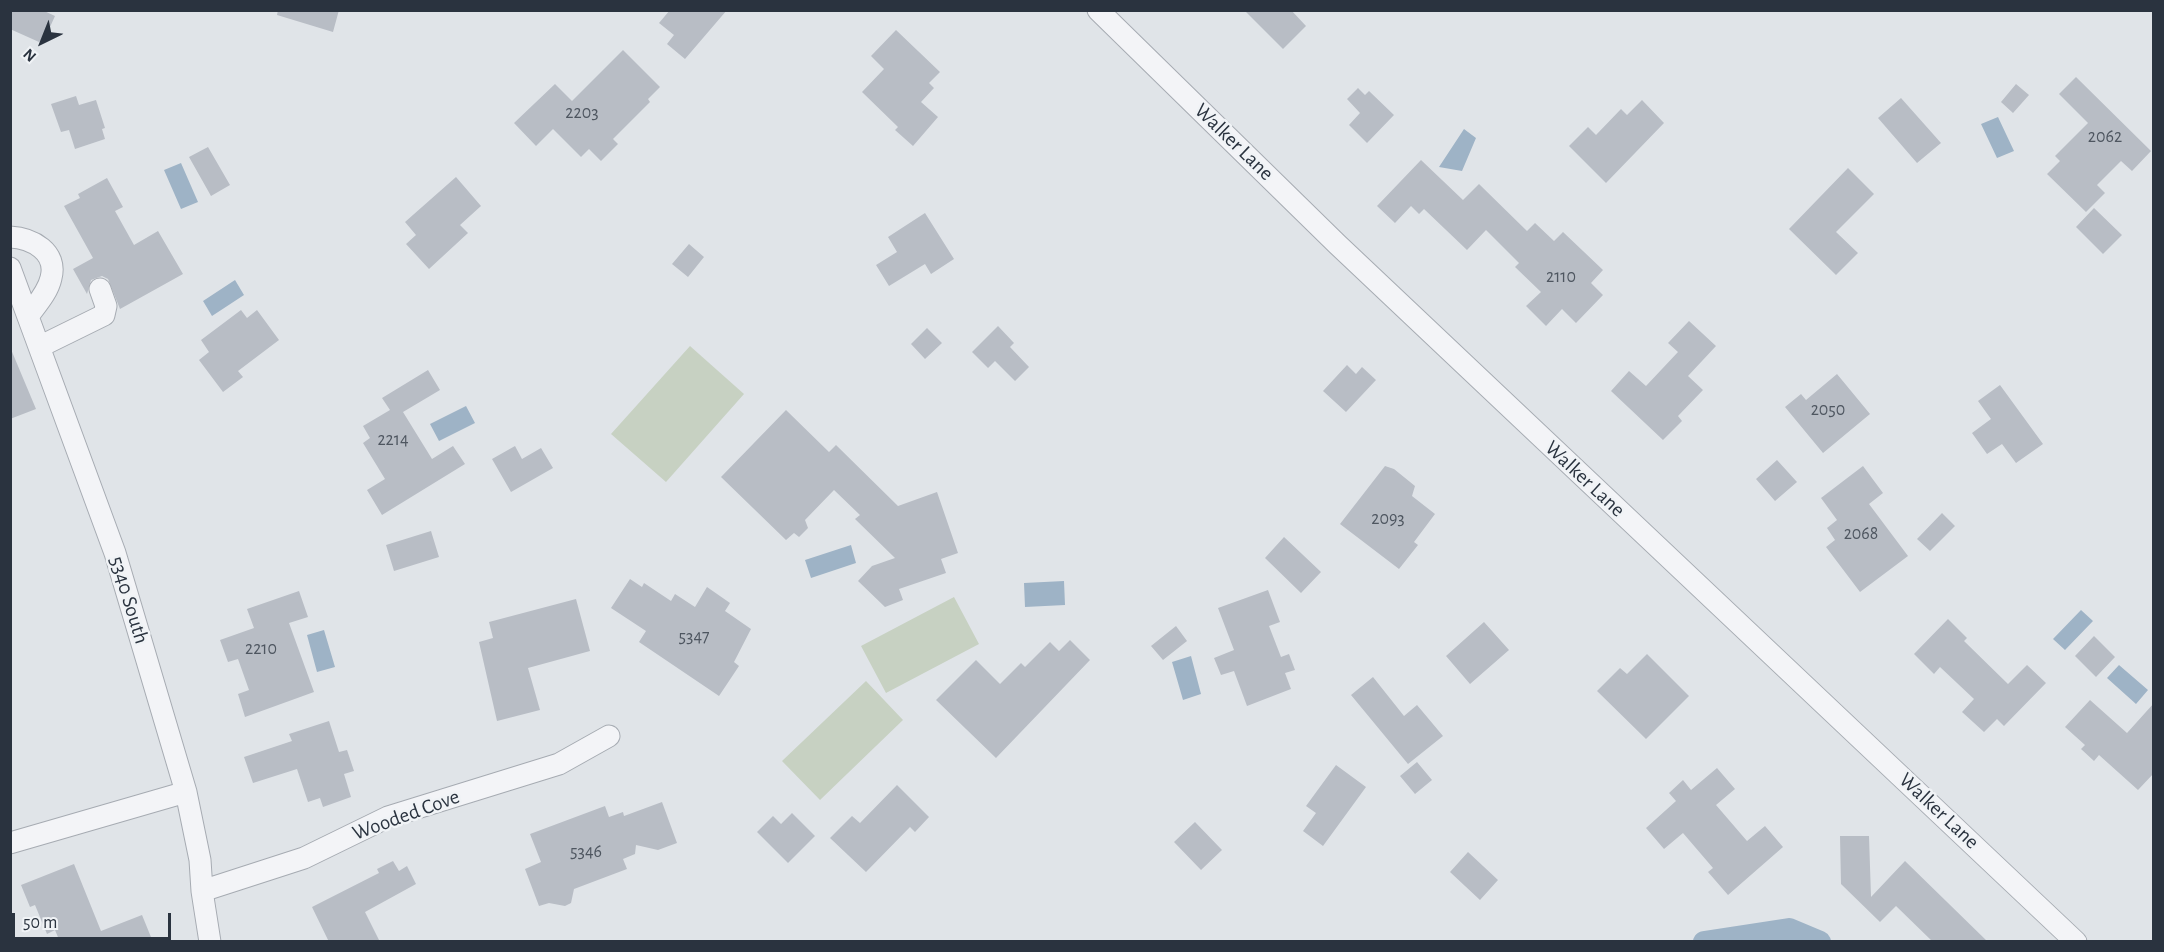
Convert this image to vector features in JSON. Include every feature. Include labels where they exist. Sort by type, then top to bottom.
[{"type":"street","name":"Walker Lane","points":[[1098,10],[1362,268],[2076,942]]},
{"type":"street","points":[[10,237],[24,237],[36,243],[52,265],[51,278],[46,290],[29,315]]},
{"type":"street","name":"5340 South","points":[[10,268],[41,346],[115,553],[186,792],[200,861],[210,942]]},
{"type":"street","points":[[41,346],[104,315],[106,306],[100,289]]},
{"type":"street","name":"Wooded Cove","points":[[202,891],[304,858],[388,817],[559,764],[609,736]]},
{"type":"street","points":[[10,843],[186,792]]},
{"type":"green space","points":[[690,346],[744,394],[666,482],[611,434]]},
{"type":"green space","points":[[954,597],[979,644],[886,693],[861,646]]},
{"type":"green space","points":[[866,681],[903,720],[820,800],[782,761]]},
{"type":"water","points":[[1998,117],[2014,151],[1997,158],[1981,124]]},
{"type":"water","points":[[1464,129],[1476,138],[1462,171],[1439,167]]},
{"type":"water","points":[[181,163],[198,202],[181,209],[164,170]]},
{"type":"water","points":[[235,280],[244,295],[212,316],[203,301]]},
{"type":"water","points":[[466,406],[475,423],[439,441],[430,424]]},
{"type":"water","points":[[851,545],[856,563],[811,578],[805,560]]},
{"type":"water","points":[[1064,581],[1065,605],[1025,607],[1024,583]]},
{"type":"water","points":[[2081,610],[2093,621],[2065,650],[2053,639]]},
{"type":"water","points":[[324,630],[335,667],[317,672],[307,635]]},
{"type":"water","points":[[1191,656],[1201,694],[1183,700],[1172,662]]},
{"type":"water","points":[[2119,665],[2148,690],[2136,704],[2107,678]]},
{"type":"building","points":[[10,10],[42,10],[55,16],[45,38],[39,42],[10,29]]},
{"type":"building","points":[[278,10],[339,10],[333,32],[277,15]]},
{"type":"building","points":[[670,10],[727,10],[685,59],[667,44],[674,35],[659,23]]},
{"type":"building","points":[[1244,10],[1291,10],[1306,26],[1283,49]]},
{"type":"building","points":[[896,30],[940,72],[929,83],[934,88],[921,102],[938,117],[913,146],[895,130],[898,127],[862,92],[884,69],[871,56]]},
{"type":"building","points":[[623,50],[660,87],[648,99],[650,102],[613,139],[618,144],[601,161],[589,149],[581,157],[553,129],[536,146],[514,123],[555,84],[572,101]]},
{"type":"building","points":[[2076,77],[2151,151],[2132,171],[2121,161],[2097,185],[2105,193],[2086,212],[2047,174],[2060,161],[2055,156],[2088,123],[2059,94]]},
{"type":"building","points":[[2016,84],[2029,95],[2013,113],[2001,102]]},
{"type":"building","points":[[1358,88],[1365,95],[1369,91],[1394,115],[1367,143],[1349,125],[1360,113],[1347,99]]},
{"type":"building","points":[[76,96],[79,105],[96,100],[105,128],[102,129],[105,139],[75,149],[69,130],[61,132],[51,104]]},
{"type":"building","points":[[1901,98],[1941,143],[1917,163],[1878,118]]},
{"type":"building","points":[[1642,100],[1664,123],[1606,183],[1569,146],[1588,127],[1596,135],[1621,109],[1627,115]]},
{"type":"building","points":[[208,147],[230,185],[211,196],[189,157]]},
{"type":"building","points":[[1421,160],[1463,200],[1479,184],[1527,231],[1535,223],[1554,241],[1563,232],[1603,270],[1591,283],[1603,295],[1576,323],[1562,309],[1546,326],[1526,306],[1541,292],[1515,267],[1519,263],[1486,230],[1467,250],[1424,209],[1419,214],[1411,206],[1395,223],[1377,206]]},
{"type":"building","points":[[1848,168],[1874,194],[1836,232],[1858,253],[1836,275],[1789,229]]},
{"type":"building","points":[[456,177],[481,206],[460,225],[468,233],[429,269],[406,244],[416,235],[405,222]]},
{"type":"building","points":[[107,178],[123,207],[115,211],[134,245],[158,231],[183,274],[120,309],[108,279],[102,276],[91,280],[87,294],[73,269],[93,258],[64,206],[80,198],[78,194]]},
{"type":"building","points":[[2094,208],[2122,235],[2103,254],[2076,227]]},
{"type":"building","points":[[925,213],[954,259],[931,274],[925,264],[889,286],[876,265],[897,252],[888,237]]},
{"type":"building","points":[[689,244],[704,257],[688,277],[672,264]]},
{"type":"building","points":[[241,310],[247,318],[257,310],[279,340],[238,371],[243,377],[223,392],[199,360],[209,352],[201,340]]},
{"type":"building","points":[[1689,321],[1716,346],[1688,376],[1703,390],[1678,416],[1682,421],[1663,440],[1611,391],[1629,371],[1646,386],[1678,352],[1668,343]]},
{"type":"building","points":[[998,326],[1014,343],[1010,347],[1029,367],[1015,381],[995,361],[988,368],[972,352]]},
{"type":"building","points":[[927,328],[942,343],[925,359],[911,344]]},
{"type":"building","points":[[10,347],[36,409],[10,419]]},
{"type":"building","points":[[1347,365],[1356,374],[1362,367],[1376,380],[1346,412],[1323,391]]},
{"type":"building","points":[[428,370],[440,390],[403,412],[432,459],[453,446],[465,464],[382,515],[367,490],[385,479],[363,443],[370,438],[363,426],[390,410],[382,398]]},
{"type":"building","points":[[1837,374],[1870,414],[1823,453],[1785,407],[1801,394],[1806,400]]},
{"type":"building","points":[[2000,385],[2043,444],[2016,463],[2002,444],[1987,454],[1972,433],[1991,419],[1978,401]]},
{"type":"building","points":[[786,410],[829,452],[836,445],[898,506],[937,492],[958,553],[941,559],[946,573],[899,589],[903,600],[885,607],[858,581],[872,566],[895,558],[855,519],[860,515],[834,490],[805,520],[808,528],[799,537],[794,533],[786,540],[721,477]]},
{"type":"building","points":[[515,446],[522,459],[541,448],[553,468],[511,492],[492,459]]},
{"type":"building","points":[[1777,460],[1797,482],[1775,501],[1756,479]]},
{"type":"building","points":[[1385,466],[1394,469],[1415,486],[1412,496],[1435,514],[1414,542],[1418,545],[1399,569],[1340,524]]},
{"type":"building","points":[[1863,466],[1883,493],[1869,504],[1908,556],[1860,592],[1826,547],[1835,540],[1827,528],[1837,520],[1821,498]]},
{"type":"building","points":[[1942,513],[1955,526],[1930,551],[1917,539]]},
{"type":"building","points":[[431,531],[439,557],[394,571],[386,545]]},
{"type":"building","points":[[1284,537],[1321,572],[1301,593],[1265,558]]},
{"type":"building","points":[[630,579],[642,587],[644,583],[671,601],[675,594],[695,607],[707,587],[730,603],[725,611],[751,629],[734,662],[739,666],[719,696],[639,642],[646,631],[611,608]]},
{"type":"building","points":[[1268,590],[1280,622],[1269,626],[1281,657],[1289,654],[1295,670],[1285,673],[1291,689],[1247,706],[1234,671],[1221,675],[1214,658],[1234,650],[1218,608]]},
{"type":"building","points":[[299,591],[308,617],[289,623],[314,692],[245,717],[238,694],[249,690],[238,659],[228,662],[220,640],[254,628],[247,609]]},
{"type":"building","points":[[576,599],[590,651],[528,668],[540,710],[497,721],[479,642],[493,638],[489,622]]},
{"type":"building","points":[[1948,619],[1967,638],[1964,641],[2008,684],[2027,665],[2046,683],[2004,726],[1997,719],[1984,732],[1962,712],[1974,699],[1940,667],[1934,674],[1914,654]]},
{"type":"building","points":[[1484,622],[1509,650],[1470,684],[1446,656]]},
{"type":"building","points":[[1176,626],[1187,641],[1163,660],[1151,646]]},
{"type":"building","points":[[2094,636],[2115,657],[2096,677],[2075,656]]},
{"type":"building","points":[[1070,640],[1090,660],[996,758],[936,700],[976,660],[1000,684],[1021,663],[1025,667],[1050,642],[1059,651]]},
{"type":"building","points":[[1647,654],[1689,696],[1646,739],[1597,691],[1620,668],[1627,674]]},
{"type":"building","points":[[1373,677],[1404,716],[1417,705],[1443,736],[1408,764],[1351,695]]},
{"type":"building","points":[[2090,700],[2127,733],[2154,703],[2154,773],[2138,790],[2099,755],[2094,761],[2081,749],[2085,745],[2065,727]]},
{"type":"building","points":[[329,721],[339,752],[347,750],[354,771],[344,774],[351,797],[323,807],[320,798],[308,802],[297,769],[253,783],[244,757],[292,741],[289,734]]},
{"type":"building","points":[[1417,762],[1432,780],[1415,794],[1400,776]]},
{"type":"building","points":[[1336,765],[1366,787],[1323,846],[1303,831],[1316,813],[1306,806]]},
{"type":"building","points":[[1717,768],[1735,789],[1716,805],[1747,841],[1765,826],[1783,847],[1728,895],[1708,872],[1713,868],[1683,833],[1664,849],[1646,828],[1676,801],[1669,793],[1683,780],[1691,790]]},
{"type":"building","points":[[897,785],[929,817],[915,832],[910,827],[866,872],[830,838],[852,816],[860,823]]},
{"type":"building","points":[[662,802],[677,843],[658,850],[636,845],[635,854],[623,859],[627,869],[574,889],[571,903],[565,906],[549,903],[539,906],[525,869],[541,862],[530,834],[605,806],[609,817],[623,812],[624,816]]},
{"type":"building","points":[[792,813],[815,836],[788,863],[757,832],[773,816],[781,824]]},
{"type":"building","points":[[1195,822],[1222,850],[1201,870],[1174,842]]},
{"type":"building","points":[[1840,836],[1869,836],[1871,897],[1905,861],[1988,942],[1933,942],[1896,906],[1880,922],[1841,884]]},
{"type":"building","points":[[1468,852],[1498,880],[1480,900],[1450,872]]},
{"type":"building","points":[[393,861],[399,871],[407,866],[416,884],[365,912],[380,942],[329,942],[312,907],[379,873],[377,869]]},
{"type":"building","points":[[74,864],[101,931],[142,915],[153,942],[60,942],[55,930],[47,934],[35,905],[30,907],[21,885]]},
{"type":"waterway","points":[[1704,942],[1789,929],[1820,942]]}]
